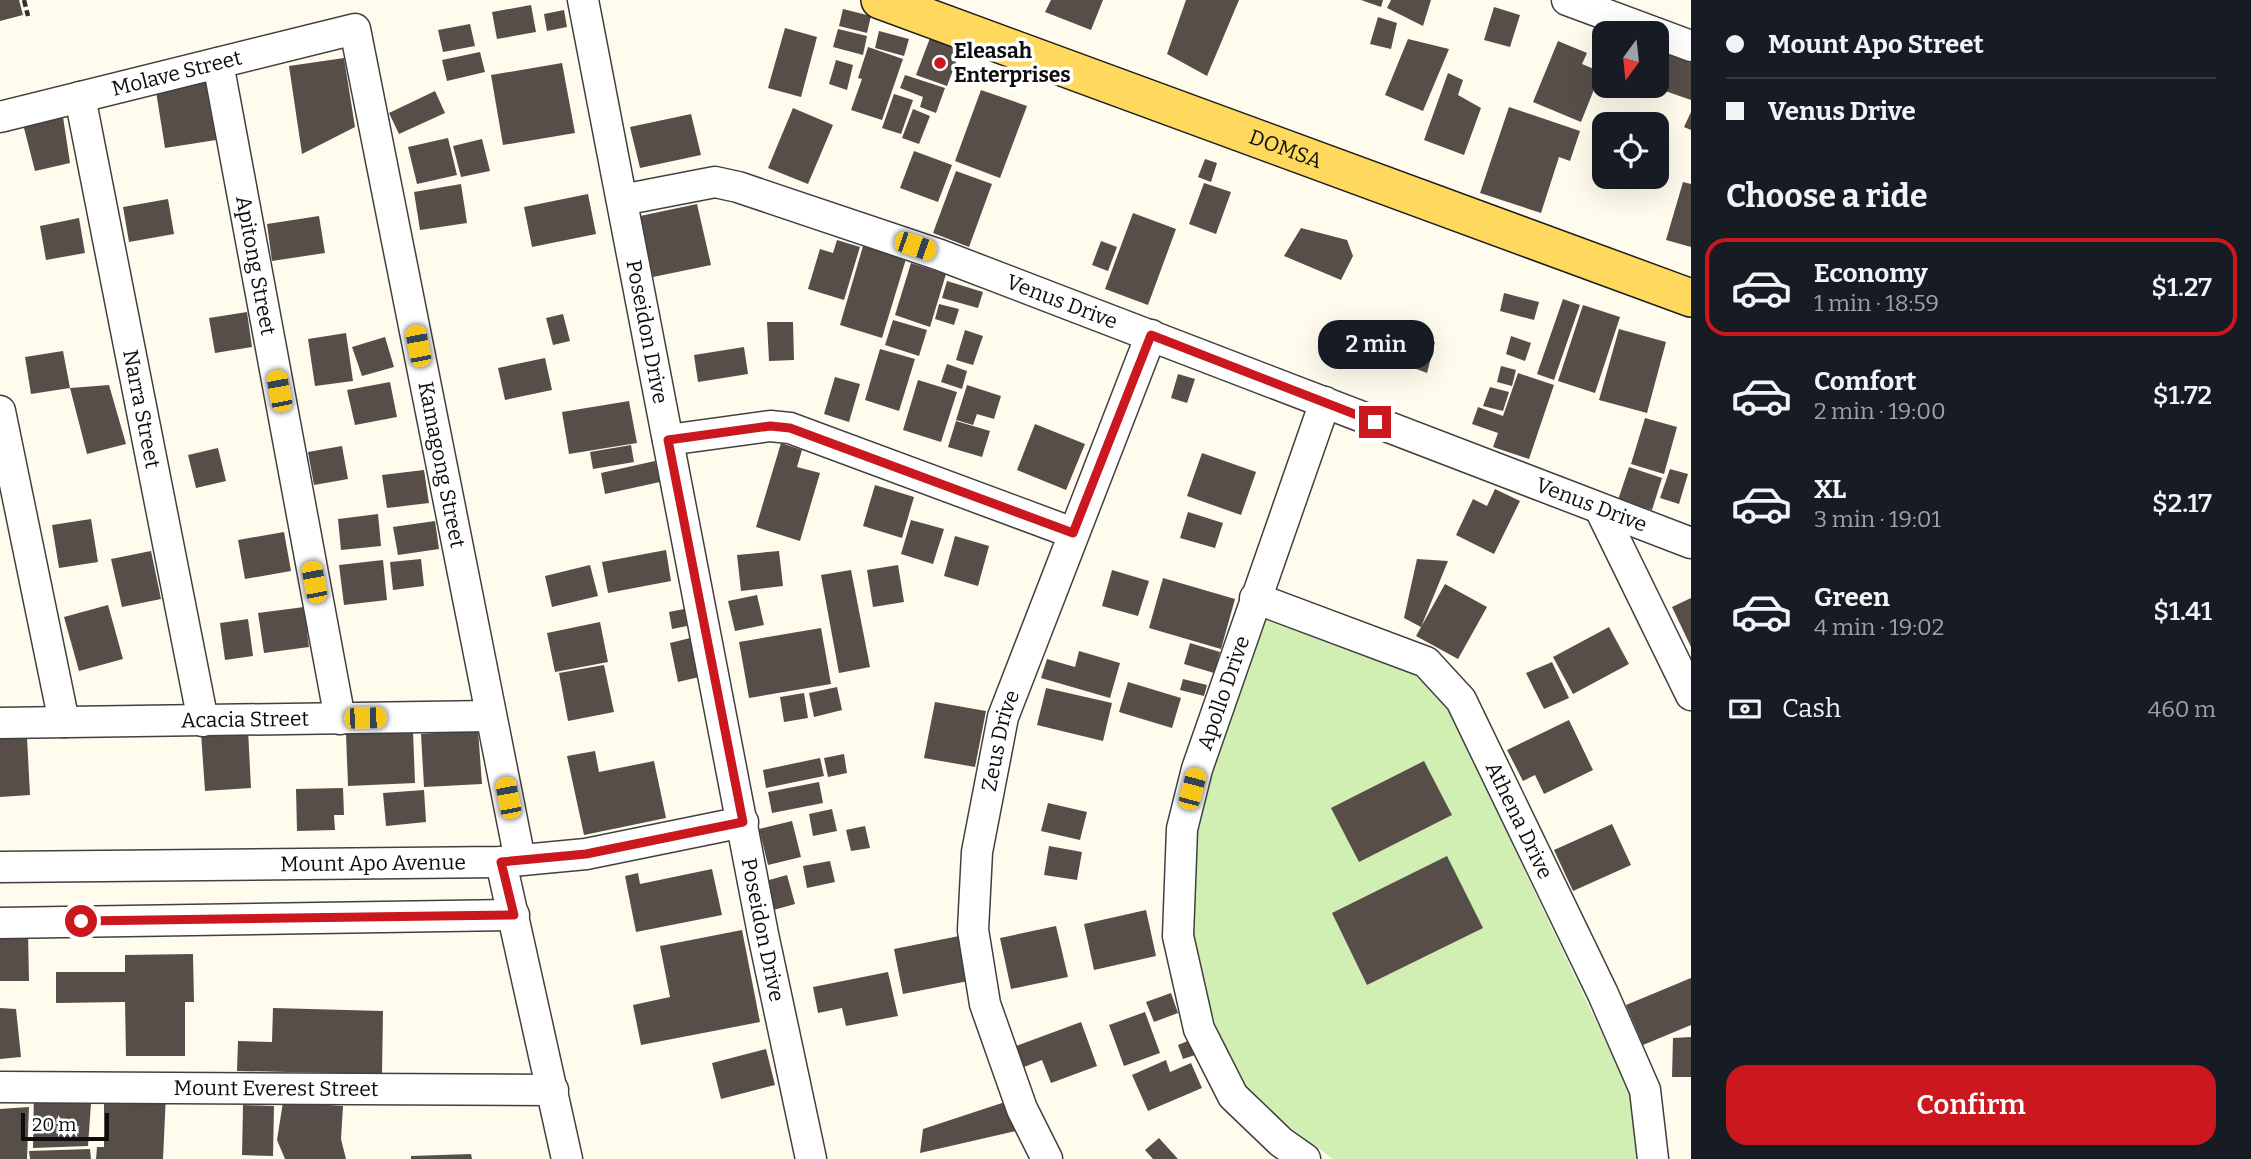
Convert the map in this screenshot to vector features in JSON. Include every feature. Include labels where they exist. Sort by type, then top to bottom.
[{"type":"main road","name":"DOMSA","points":[[880,0],[1691,298]]},
{"type":"street","name":"Poseidon Drive","points":[[583,0],[763,934],[811,1159]]},
{"type":"street","points":[[1567,0],[1691,46]]},
{"type":"street","name":"Molave Street","points":[[0,117],[355,29]]},
{"type":"street","name":"Kamagong Street","points":[[355,29],[492,716],[511,861],[514,915],[567,1159]]},
{"type":"street","name":"Apitong Street","points":[[218,62],[340,719]]},
{"type":"street","name":"Narra Street","points":[[80,97],[203,721]]},
{"type":"street","name":"Venus Drive","points":[[622,200],[715,182],[738,187],[940,255],[1691,543]]},
{"type":"street","name":"Zeus Drive","points":[[1047,1159],[1022,1109],[985,1003],[973,930],[977,852],[1003,717],[1151,335]]},
{"type":"street","name":"Apollo Drive","points":[[1306,1159],[1274,1151],[1233,1096],[1199,1029],[1178,936],[1182,829],[1197,769],[1325,402]]},
{"type":"street","points":[[0,411],[64,722]]},
{"type":"street","points":[[668,440],[770,426],[790,428],[1073,533]]},
{"type":"street","points":[[1600,509],[1691,695]]},
{"type":"street","name":"Athena Drive","points":[[1255,598],[1426,662],[1461,700],[1597,981],[1646,1090],[1653,1159]]},
{"type":"street","name":"Acacia Street","points":[[0,723],[492,716]]},
{"type":"street","name":"Mount Apo Avenue","points":[[0,867],[511,861],[586,854],[743,822]]},
{"type":"street","points":[[0,923],[514,915]]},
{"type":"street","name":"Mount Everest Street","points":[[0,1087],[553,1090]]},
{"type":"path","points":[[24,0],[28,16]]},
{"type":"green space","points":[[1264,619],[1415,675],[1448,709],[1630,1093],[1637,1159],[1333,1159],[1245,1088],[1215,1024],[1191,936],[1195,843],[1209,781]]},
{"type":"building","points":[[0,0],[19,0],[23,15],[0,21]]},
{"type":"building","points":[[1051,0],[1103,0],[1091,30],[1045,12]]},
{"type":"building","points":[[1186,0],[1239,0],[1207,76],[1167,54]]},
{"type":"building","points":[[1361,0],[1383,0],[1381,7]]},
{"type":"building","points":[[1391,0],[1431,0],[1423,26],[1387,8]]},
{"type":"building","points":[[531,5],[536,32],[497,39],[492,12]]},
{"type":"building","points":[[1494,7],[1520,15],[1510,47],[1484,40]]},
{"type":"building","points":[[843,9],[871,16],[867,33],[839,26]]},
{"type":"building","points":[[564,10],[567,27],[547,31],[544,14]]},
{"type":"building","points":[[1378,17],[1397,23],[1391,49],[1370,44]]},
{"type":"building","points":[[470,24],[475,46],[443,52],[438,30]]},
{"type":"building","points":[[785,28],[817,37],[801,97],[768,88]]},
{"type":"building","points":[[838,29],[867,36],[863,55],[833,47]]},
{"type":"building","points":[[879,31],[909,39],[904,56],[875,48]]},
{"type":"building","points":[[930,38],[961,49],[947,86],[916,75]]},
{"type":"building","points":[[1408,39],[1449,49],[1423,111],[1385,95]]},
{"type":"building","points":[[1558,41],[1587,53],[1582,64],[1592,68],[1592,94],[1581,122],[1533,102]]},
{"type":"building","points":[[868,47],[903,59],[882,120],[851,110],[862,79],[858,78]]},
{"type":"building","points":[[480,52],[485,72],[447,81],[442,60]]},
{"type":"building","points":[[1670,52],[1691,59],[1691,100],[1670,93]]},
{"type":"building","points":[[344,58],[355,127],[302,154],[289,66]]},
{"type":"building","points":[[836,60],[853,65],[847,90],[829,84]]},
{"type":"building","points":[[562,63],[575,133],[503,145],[491,75]]},
{"type":"building","points":[[208,72],[216,140],[165,148],[155,85]]},
{"type":"building","points":[[1448,73],[1463,80],[1458,95],[1481,108],[1464,155],[1424,140]]},
{"type":"building","points":[[905,75],[945,88],[936,113],[920,107],[923,97],[900,88]]},
{"type":"building","points":[[981,90],[1027,106],[1000,178],[955,161]]},
{"type":"building","points":[[435,91],[445,113],[399,134],[389,113]]},
{"type":"building","points":[[894,94],[913,100],[901,134],[882,128]]},
{"type":"building","points":[[1509,107],[1580,131],[1570,161],[1559,157],[1541,213],[1480,193]]},
{"type":"building","points":[[793,108],[833,125],[808,184],[768,168]]},
{"type":"building","points":[[913,109],[930,116],[919,144],[902,138]]},
{"type":"building","points":[[1691,112],[1691,130],[1684,127]]},
{"type":"building","points":[[691,114],[701,155],[640,168],[630,127]]},
{"type":"building","points":[[63,117],[70,163],[35,171],[23,124]]},
{"type":"building","points":[[448,138],[457,175],[417,184],[408,147]]},
{"type":"building","points":[[482,139],[490,171],[461,177],[453,146]]},
{"type":"building","points":[[914,151],[952,165],[938,202],[900,188]]},
{"type":"building","points":[[1205,159],[1217,163],[1211,182],[1198,177]]},
{"type":"building","points":[[956,171],[992,184],[969,247],[933,233]]},
{"type":"building","points":[[1683,182],[1691,184],[1691,247],[1666,240]]},
{"type":"building","points":[[1204,183],[1231,192],[1216,234],[1189,224]]},
{"type":"building","points":[[461,184],[467,223],[420,230],[414,192]]},
{"type":"building","points":[[588,194],[596,234],[532,247],[524,207]]},
{"type":"building","points":[[168,199],[174,234],[129,242],[123,207]]},
{"type":"building","points":[[697,204],[711,265],[653,277],[640,216]]},
{"type":"building","points":[[1133,213],[1176,229],[1148,305],[1105,289]]},
{"type":"building","points":[[319,216],[325,253],[272,261],[267,224]]},
{"type":"building","points":[[79,218],[85,253],[46,260],[40,226]]},
{"type":"building","points":[[1301,228],[1347,240],[1353,256],[1341,280],[1284,256]]},
{"type":"building","points":[[837,240],[860,247],[844,300],[808,289],[820,249],[833,253]]},
{"type":"building","points":[[1101,241],[1117,247],[1108,271],[1092,265]]},
{"type":"building","points":[[863,246],[906,259],[882,338],[840,325]]},
{"type":"building","points":[[911,263],[946,274],[930,327],[895,315]]},
{"type":"building","points":[[947,281],[983,292],[978,308],[942,298]]},
{"type":"building","points":[[1504,293],[1539,302],[1534,320],[1500,311]]},
{"type":"building","points":[[1563,299],[1580,305],[1554,380],[1537,374]]},
{"type":"building","points":[[939,304],[959,309],[954,325],[935,319]]},
{"type":"building","points":[[1583,305],[1620,317],[1595,393],[1558,381]]},
{"type":"building","points":[[247,312],[252,347],[215,353],[209,318]]},
{"type":"building","points":[[563,314],[570,341],[553,345],[546,318]]},
{"type":"building","points":[[893,320],[927,330],[919,356],[885,345]]},
{"type":"building","points":[[767,322],[793,322],[794,360],[769,361]]},
{"type":"building","points":[[1392,328],[1435,342],[1427,373],[1384,357]]},
{"type":"building","points":[[1619,329],[1666,342],[1647,413],[1599,400]]},
{"type":"building","points":[[965,330],[983,336],[973,365],[956,360]]},
{"type":"building","points":[[346,333],[353,381],[315,386],[308,339]]},
{"type":"building","points":[[1511,336],[1531,343],[1525,361],[1506,354]]},
{"type":"building","points":[[385,337],[394,367],[362,376],[352,347]]},
{"type":"building","points":[[744,347],[748,374],[698,382],[694,355]]},
{"type":"building","points":[[880,349],[915,359],[899,411],[865,400]]},
{"type":"building","points":[[63,351],[70,388],[31,394],[25,357]]},
{"type":"building","points":[[545,358],[552,390],[505,400],[498,368]]},
{"type":"building","points":[[947,364],[967,371],[962,389],[941,382]]},
{"type":"building","points":[[1501,366],[1516,370],[1512,386],[1497,382]]},
{"type":"building","points":[[1518,373],[1554,385],[1529,459],[1493,447],[1498,433],[1472,424],[1478,407],[1503,416]]},
{"type":"building","points":[[1178,374],[1195,379],[1187,403],[1171,398]]},
{"type":"building","points":[[835,377],[860,384],[849,422],[824,414]]},
{"type":"building","points":[[918,380],[957,392],[941,442],[903,430]]},
{"type":"building","points":[[390,382],[397,417],[355,425],[347,390]]},
{"type":"building","points":[[109,385],[126,444],[87,454],[70,388]]},
{"type":"building","points":[[967,385],[1001,396],[994,419],[977,414],[973,425],[956,420]]},
{"type":"building","points":[[1490,387],[1509,392],[1503,411],[1483,406]]},
{"type":"building","points":[[629,401],[637,443],[569,454],[562,412]]},
{"type":"building","points":[[1645,418],[1677,427],[1664,474],[1631,464]]},
{"type":"building","points":[[956,421],[990,431],[982,457],[948,447]]},
{"type":"building","points":[[1035,424],[1085,444],[1066,490],[1017,470]]},
{"type":"building","points":[[781,443],[802,450],[797,467],[820,473],[800,541],[756,527]]},
{"type":"building","points":[[631,445],[634,462],[593,469],[590,452]]},
{"type":"building","points":[[342,446],[348,479],[314,485],[308,452]]},
{"type":"building","points":[[218,448],[226,481],[196,488],[188,455]]},
{"type":"building","points":[[1202,453],[1256,472],[1241,515],[1187,496]]},
{"type":"building","points":[[655,461],[660,482],[605,494],[601,473]]},
{"type":"building","points":[[1629,467],[1662,478],[1652,510],[1618,500]]},
{"type":"building","points":[[1670,469],[1688,474],[1679,504],[1660,498]]},
{"type":"building","points":[[424,470],[429,503],[387,508],[382,475]]},
{"type":"building","points":[[875,485],[914,497],[902,538],[863,526]]},
{"type":"building","points":[[1495,489],[1520,501],[1494,554],[1456,535],[1473,499],[1487,506]]},
{"type":"building","points":[[1188,512],[1223,523],[1215,548],[1180,538]]},
{"type":"building","points":[[378,514],[381,546],[341,550],[338,519]]},
{"type":"building","points":[[91,519],[98,562],[59,568],[52,525]]},
{"type":"building","points":[[911,520],[944,529],[933,564],[901,554]]},
{"type":"building","points":[[435,521],[439,549],[398,555],[393,527]]},
{"type":"building","points":[[284,532],[291,571],[245,579],[238,540]]},
{"type":"building","points":[[955,536],[989,546],[978,586],[944,576]]},
{"type":"building","points":[[666,550],[671,581],[608,593],[602,562]]},
{"type":"building","points":[[151,551],[161,599],[122,607],[111,559]]},
{"type":"building","points":[[779,551],[783,586],[741,591],[737,555]]},
{"type":"building","points":[[421,559],[424,586],[393,590],[390,562]]},
{"type":"building","points":[[1417,559],[1448,561],[1421,627],[1404,618]]},
{"type":"building","points":[[383,560],[387,600],[344,605],[339,565]]},
{"type":"building","points":[[590,565],[598,596],[552,607],[545,576]]},
{"type":"building","points":[[898,565],[904,602],[873,607],[867,570]]},
{"type":"building","points":[[851,570],[870,667],[839,673],[821,575]]},
{"type":"building","points":[[1112,570],[1149,581],[1138,616],[1102,606]]},
{"type":"building","points":[[1163,578],[1235,599],[1221,649],[1149,628]]},
{"type":"building","points":[[1445,584],[1487,607],[1458,659],[1416,636]]},
{"type":"building","points":[[757,595],[764,625],[735,631],[728,601]]},
{"type":"building","points":[[1691,598],[1691,647],[1672,607]]},
{"type":"building","points":[[108,605],[123,659],[79,671],[64,617]]},
{"type":"building","points":[[304,607],[309,647],[264,653],[258,613]]},
{"type":"building","points":[[684,609],[687,626],[672,629],[669,612]]},
{"type":"building","points":[[248,619],[253,656],[225,660],[220,623]]},
{"type":"building","points":[[600,622],[608,662],[555,672],[547,633]]},
{"type":"building","points":[[1609,627],[1629,664],[1573,694],[1553,657]]},
{"type":"building","points":[[821,628],[831,684],[749,698],[739,642]]},
{"type":"building","points":[[690,638],[699,677],[678,682],[670,643]]},
{"type":"building","points":[[1190,643],[1220,652],[1214,673],[1184,664]]},
{"type":"building","points":[[1079,651],[1120,663],[1110,698],[1041,678],[1047,659],[1075,667]]},
{"type":"building","points":[[1552,662],[1569,698],[1544,709],[1526,673]]},
{"type":"building","points":[[604,665],[614,712],[568,721],[559,673]]},
{"type":"building","points":[[1183,679],[1207,685],[1204,696],[1180,690]]},
{"type":"building","points":[[1128,682],[1181,698],[1172,728],[1119,712]]},
{"type":"building","points":[[837,687],[842,710],[814,717],[809,693]]},
{"type":"building","points":[[1046,688],[1112,703],[1103,741],[1037,725]]},
{"type":"building","points":[[804,693],[808,718],[784,722],[780,697]]},
{"type":"building","points":[[935,702],[986,711],[975,767],[924,758]]},
{"type":"building","points":[[1569,720],[1593,770],[1544,794],[1535,775],[1523,781],[1507,750]]},
{"type":"building","points":[[248,730],[251,788],[205,791],[201,733]]},
{"type":"building","points":[[478,730],[482,784],[424,787],[421,734]]},
{"type":"building","points":[[413,731],[415,783],[348,786],[346,734]]},
{"type":"building","points":[[27,737],[30,795],[0,797],[0,738]]},
{"type":"building","points":[[595,751],[599,772],[654,761],[666,818],[584,835],[567,756]]},
{"type":"building","points":[[844,754],[847,773],[828,777],[824,758]]},
{"type":"building","points":[[820,758],[824,776],[766,788],[763,770]]},
{"type":"building","points":[[1424,761],[1452,815],[1359,862],[1331,808]]},
{"type":"building","points":[[819,782],[823,803],[772,813],[768,792]]},
{"type":"building","points":[[343,788],[344,815],[334,815],[335,830],[297,831],[296,789]]},
{"type":"building","points":[[424,790],[426,822],[386,826],[383,793]]},
{"type":"building","points":[[1048,803],[1087,812],[1080,840],[1041,831]]},
{"type":"building","points":[[832,809],[837,831],[813,836],[809,814]]},
{"type":"building","points":[[792,821],[801,857],[768,865],[759,829]]},
{"type":"building","points":[[1612,824],[1631,865],[1573,891],[1554,850]]},
{"type":"building","points":[[865,826],[870,848],[851,851],[846,830]]},
{"type":"building","points":[[1049,846],[1082,852],[1077,880],[1044,875]]},
{"type":"building","points":[[1447,856],[1483,928],[1367,985],[1332,913]]},
{"type":"building","points":[[830,861],[835,882],[807,888],[803,866]]},
{"type":"building","points":[[712,869],[722,915],[636,932],[625,876],[638,873],[640,884]]},
{"type":"building","points":[[787,875],[795,904],[770,911],[762,882]]},
{"type":"building","points":[[1146,910],[1156,956],[1094,970],[1084,924]]},
{"type":"building","points":[[1056,926],[1068,977],[1011,989],[1000,938]]},
{"type":"building","points":[[742,930],[760,1022],[641,1045],[633,1005],[670,997],[660,946]]},
{"type":"building","points":[[0,931],[28,931],[29,981],[0,981]]},
{"type":"building","points":[[964,935],[973,980],[903,994],[894,949]]},
{"type":"building","points":[[193,954],[194,1002],[185,1002],[185,1056],[126,1056],[125,1002],[56,1003],[56,972],[125,972],[125,955]]},
{"type":"building","points":[[888,972],[898,1016],[846,1026],[842,1008],[818,1013],[813,987]]},
{"type":"building","points":[[1691,978],[1691,1025],[1643,1045],[1626,1005]]},
{"type":"building","points":[[1171,993],[1178,1013],[1154,1022],[1146,1002]]},
{"type":"building","points":[[0,1008],[16,1009],[21,1057],[0,1059]]},
{"type":"building","points":[[273,1008],[383,1011],[382,1074],[237,1071],[238,1041],[272,1042]]},
{"type":"building","points":[[1145,1012],[1160,1053],[1124,1066],[1109,1025]]},
{"type":"building","points":[[1081,1022],[1097,1066],[1051,1083],[1042,1060],[1024,1067],[1016,1046]]},
{"type":"building","points":[[1202,1035],[1207,1051],[1183,1059],[1178,1045]]},
{"type":"building","points":[[1691,1037],[1691,1077],[1672,1077],[1673,1038]]},
{"type":"building","points":[[766,1049],[775,1085],[721,1099],[712,1063]]},
{"type":"building","points":[[1166,1060],[1170,1072],[1191,1063],[1202,1088],[1148,1111],[1132,1075]]},
{"type":"building","points":[[34,1088],[92,1089],[88,1146],[33,1148]]},
{"type":"building","points":[[166,1094],[163,1159],[96,1159],[97,1147],[104,1147],[104,1097]]},
{"type":"building","points":[[1008,1101],[1024,1129],[920,1153],[923,1129]]},
{"type":"building","points":[[283,1102],[343,1106],[341,1139],[346,1159],[285,1159],[277,1140]]},
{"type":"building","points":[[243,1105],[274,1106],[273,1156],[242,1155]]},
{"type":"building","points":[[29,1107],[27,1159],[0,1159],[0,1109]]},
{"type":"building","points":[[1159,1138],[1178,1159],[1153,1159],[1145,1150]]},
{"type":"building","points":[[90,1149],[91,1159],[30,1159],[29,1151]]},
{"type":"building","points":[[471,1154],[472,1159],[411,1159],[411,1156]]},
{"type":"place","name":"Eleasah Enterprises","points":[[940,63]]},
{"type":"route","points":[[81,921],[514,915],[501,862],[586,854],[743,822],[668,440],[770,426],[790,428],[1073,533],[1151,335],[1375,422]]}]
